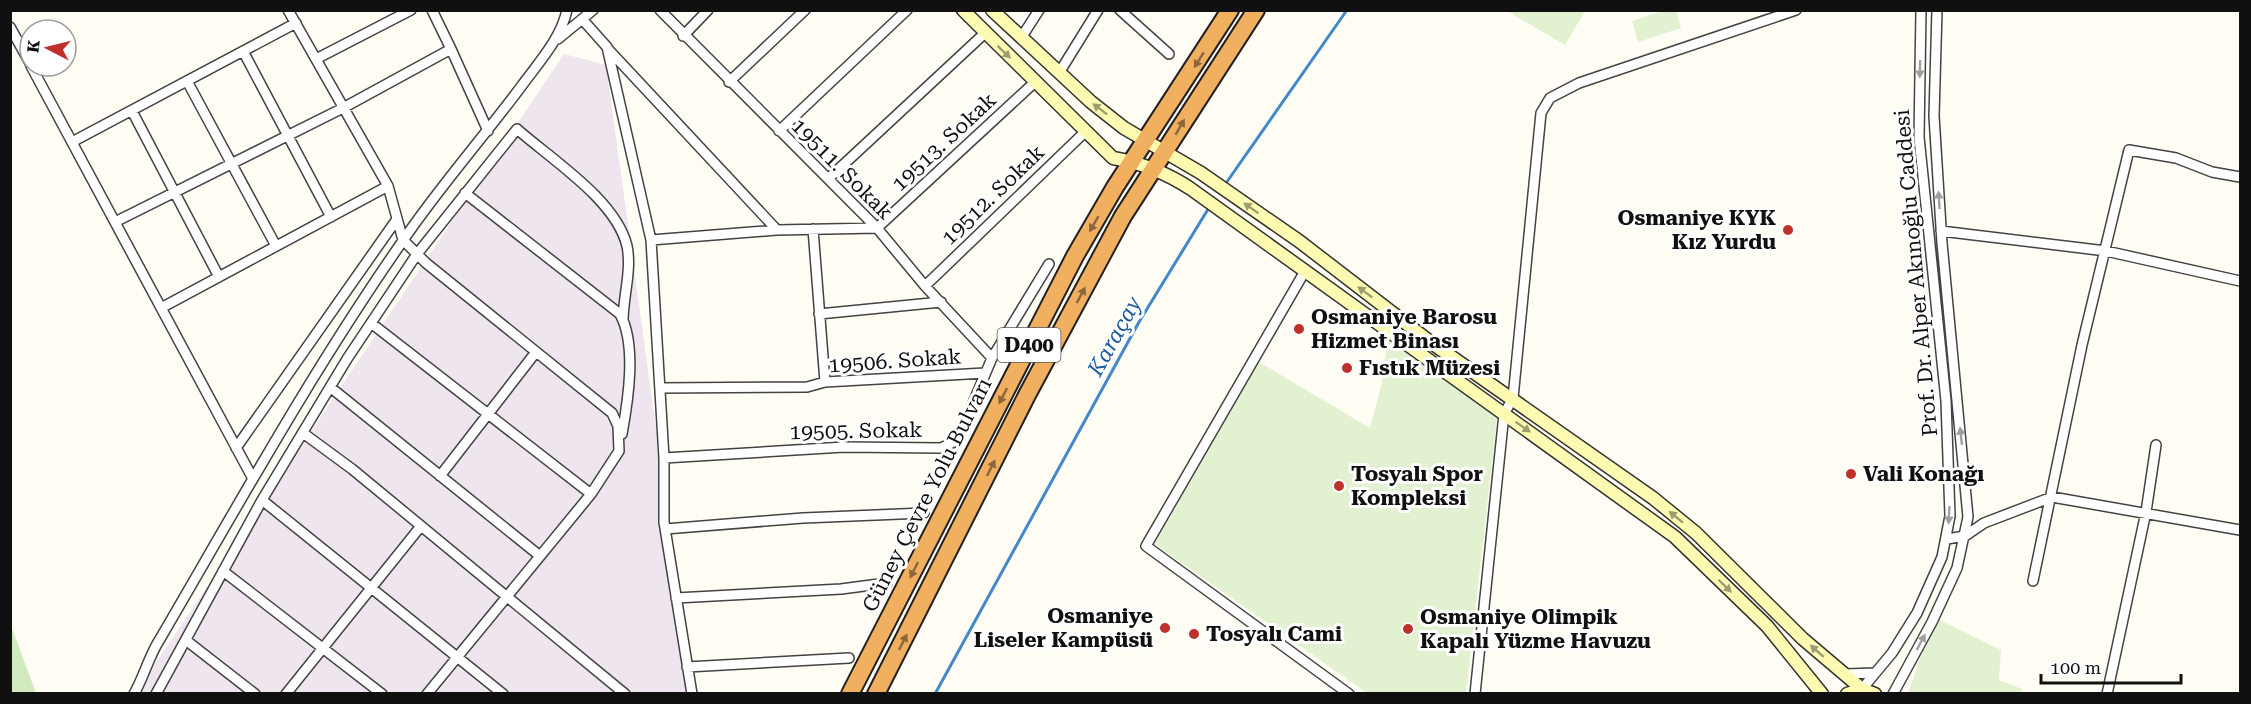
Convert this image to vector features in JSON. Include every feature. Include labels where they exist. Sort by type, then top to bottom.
[{"type":"highway","name":"Güney Çevre Yolu Bulvarı","points":[[850,693],[1075,256],[1132,161],[1230,10]]},
{"type":"highway","name":"D400","points":[[876,693],[1033,385],[1123,216],[1256,10]]},
{"type":"street","points":[[288,10],[388,186],[403,240],[417,254],[612,413],[618,426],[620,451]]},
{"type":"street","points":[[316,59],[411,10]]},
{"type":"street","points":[[432,10],[488,131]]},
{"type":"street","points":[[552,44],[593,10]]},
{"type":"street","name":"19511. Sokak","points":[[660,10],[682,36],[877,228],[925,286],[992,358]]},
{"type":"street","points":[[682,36],[708,10]]},
{"type":"street","points":[[729,82],[805,10]]},
{"type":"street","points":[[779,131],[907,10]]},
{"type":"street","points":[[963,10],[1113,158],[1132,161],[1169,175],[1191,189],[1676,537],[1767,626],[1822,693]]},
{"type":"street","points":[[993,10],[1091,102],[1145,141],[1167,151],[1201,173],[1299,241],[1430,341],[1643,491],[1696,533],[1803,639],[1862,688],[1875,693]]},
{"type":"street","points":[[1021,38],[1039,10]]},
{"type":"street","points":[[1059,73],[1098,10]]},
{"type":"street","points":[[1120,10],[1169,54]]},
{"type":"street","points":[[1475,693],[1504,414],[1513,398],[1536,141],[1541,113],[1550,98],[1579,83],[1796,10]]},
{"type":"street","name":"Prof. Dr. Alper Akınoğlu Caddesi","points":[[1862,688],[1892,653],[1917,613],[1942,557],[1947,539],[1950,506],[1946,401],[1919,137],[1921,10]]},
{"type":"street","name":"Prof. Dr. Alper Akınoğlu Caddesi","points":[[1894,693],[1957,568],[1968,517],[1941,231],[1934,116],[1937,10]]},
{"type":"street","points":[[134,693],[156,646],[252,477],[337,339],[403,240],[552,44],[566,15],[579,21],[607,47],[777,230]]},
{"type":"street","points":[[72,142],[296,23]]},
{"type":"street","points":[[10,27],[18,41]]},
{"type":"street","points":[[828,179],[985,33]]},
{"type":"street","points":[[607,47],[651,240],[664,458],[665,529],[692,693]]},
{"type":"street","points":[[115,222],[343,108],[451,49]]},
{"type":"street","points":[[243,51],[331,217]]},
{"type":"street","points":[[38,78],[252,477]]},
{"type":"street","points":[[187,81],[276,246]]},
{"type":"street","name":"19513. Sokak","points":[[877,228],[1035,82]]},
{"type":"street","points":[[132,111],[219,277]]},
{"type":"street","points":[[156,693],[187,641],[262,500],[370,323],[417,254],[517,129],[605,206],[617,222],[627,247],[623,321],[628,355],[629,397],[620,451],[591,494],[427,693]]},
{"type":"street","name":"19512. Sokak","points":[[925,286],[1086,131]]},
{"type":"street","points":[[2033,581],[2082,345],[2129,150],[2176,159],[2212,172],[2241,177]]},
{"type":"street","points":[[160,308],[388,186]]},
{"type":"street","points":[[465,193],[620,314],[623,321]]},
{"type":"street","points":[[236,448],[397,219]]},
{"type":"street","points":[[651,240],[777,230],[877,228]]},
{"type":"street","points":[[813,229],[825,382]]},
{"type":"street","points":[[1941,231],[2106,251],[2241,281]]},
{"type":"street","name":"19505. Sokak","points":[[664,458],[844,447],[941,448],[956,441],[992,358],[1049,264]]},
{"type":"street","points":[[1305,271],[1146,546],[1349,693]]},
{"type":"street","points":[[819,314],[940,302]]},
{"type":"street","points":[[370,323],[591,494]]},
{"type":"street","points":[[322,326],[337,339]]},
{"type":"street","points":[[440,476],[536,352]]},
{"type":"street","name":"19506. Sokak","points":[[660,388],[807,387],[825,382],[985,373]]},
{"type":"street","points":[[330,387],[540,556]]},
{"type":"street","points":[[303,433],[625,693]]},
{"type":"street","points":[[2106,693],[2146,512],[2156,445]]},
{"type":"street","points":[[1947,539],[1965,536],[1984,523],[2052,497],[2241,530]]},
{"type":"street","points":[[262,500],[503,693]]},
{"type":"street","points":[[665,529],[803,518],[924,513]]},
{"type":"street","points":[[286,693],[421,526]]},
{"type":"street","points":[[223,571],[382,693]]},
{"type":"street","points":[[676,598],[841,589],[887,583]]},
{"type":"street","points":[[187,641],[255,693]]},
{"type":"street","points":[[687,667],[849,658]]},
{"type":"street","points":[[1846,674],[1875,673]]},
{"type":"street","points":[[1847,693],[1862,688]]},
{"type":"shaded area","points":[[564,54],[606,65],[680,603],[696,693],[135,694]]},
{"type":"green space","points":[[1665,10],[1676,11],[1681,28],[1638,42],[1632,21]]},
{"type":"green space","points":[[1507,11],[1585,11],[1565,45]]},
{"type":"green space","name":"Tosyalı Spor Kompleksi","points":[[1388,339],[1497,418],[1466,693],[1367,693],[1155,544],[1259,362],[1370,428],[1382,383]]},
{"type":"green space","points":[[1938,619],[2001,650],[1999,680],[2022,689],[2021,694],[1908,694],[1924,646]]},
{"type":"green space","points":[[11,626],[36,693],[11,693]]},
{"type":"waterway","name":"Karaçay","points":[[1224,186],[1347,10]]},
{"type":"waterway","name":"Karaçay","points":[[935,694],[1139,322],[1210,206]]},
{"type":"place","name":"Osmaniye KYK Kız Yurdu","points":[[1788,230]]},
{"type":"place","name":"Osmaniye Barosu Hizmet Binası","points":[[1299,329]]},
{"type":"place","name":"Fıstık Müzesi","points":[[1347,368]]},
{"type":"place","name":"Vali Konağı","points":[[1851,474]]},
{"type":"place","name":"Tosyalı Spor Kompleksi","points":[[1339,486]]},
{"type":"place","name":"Osmaniye Liseler Kampüsü","points":[[1165,628]]},
{"type":"place","name":"Osmaniye Olimpik Kapalı Yüzme Havuzu","points":[[1408,629]]},
{"type":"place","name":"Tosyalı Cami","points":[[1194,634]]}]
